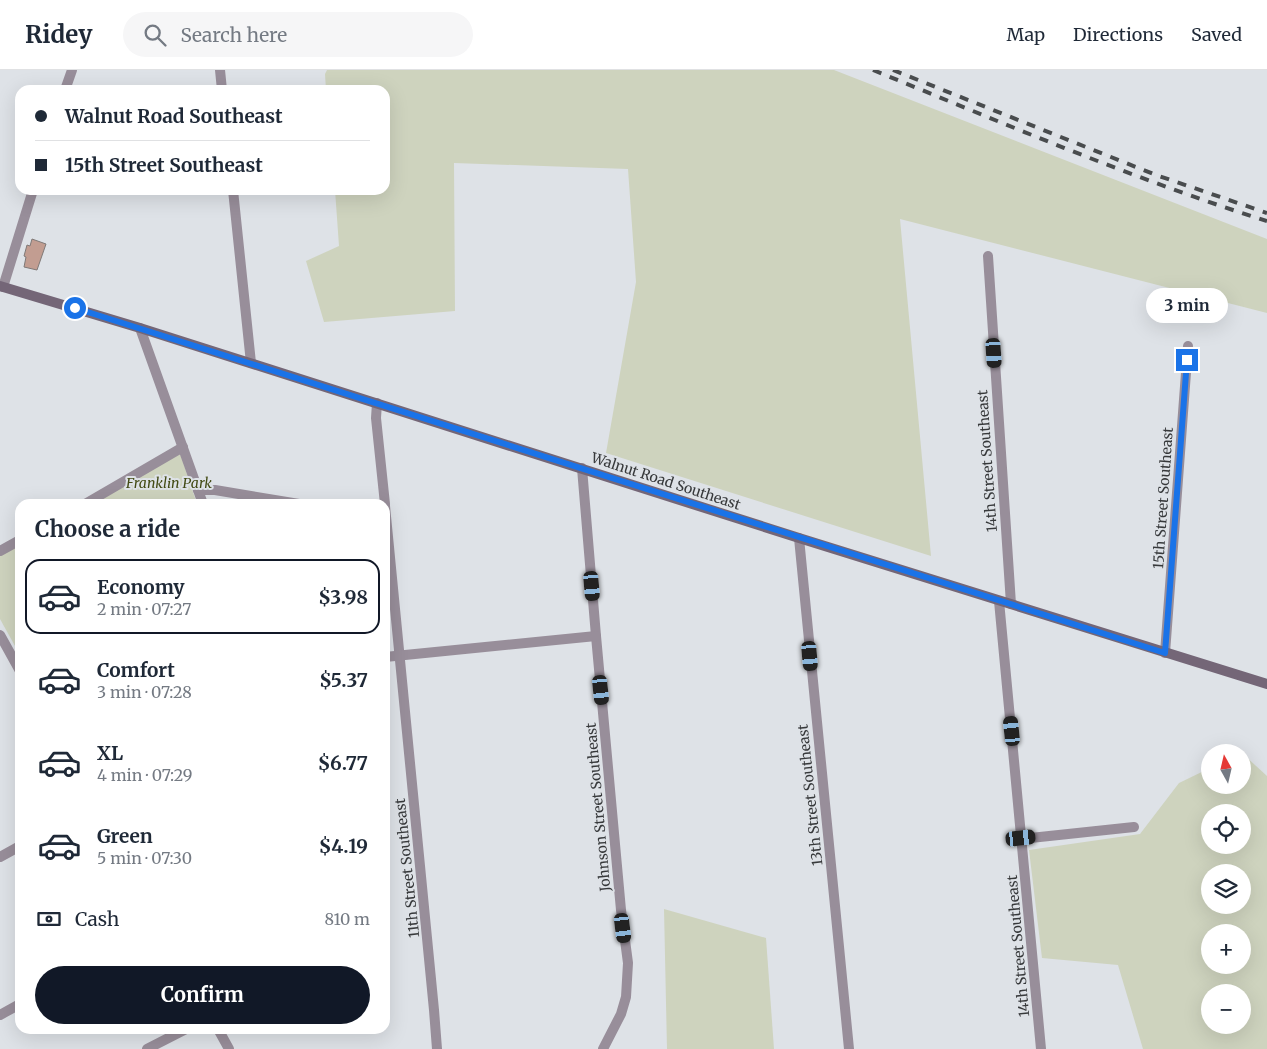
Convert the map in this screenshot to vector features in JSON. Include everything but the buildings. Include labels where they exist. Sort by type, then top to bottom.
[{"type":"main road","name":"Walnut Road Southeast","points":[[2,286],[252,363],[799,538],[1267,684]]},
{"type":"street","points":[[67,85],[72,70]]},
{"type":"street","points":[[220,70],[222,85]]},
{"type":"street","points":[[2,286],[31,195]]},
{"type":"street","points":[[234,195],[252,363]]},
{"type":"street","name":"14th Street Southeast","points":[[988,256],[1011,604]]},
{"type":"street","points":[[140,328],[201,499]]},
{"type":"street","name":"15th Street Southeast","points":[[1165,653],[1188,346]]},
{"type":"street","name":"11th Street Southeast","points":[[377,403],[376,418],[384,499]]},
{"type":"street","points":[[94,499],[182,447]]},
{"type":"street","name":"Johnson Street Southeast","points":[[582,468],[621,910],[628,963],[626,997],[621,1014],[603,1049]]},
{"type":"street","points":[[198,490],[215,490],[269,499]]},
{"type":"street","name":"13th Street Southeast","points":[[799,538],[849,1049]]},
{"type":"street","points":[[0,551],[15,543]]},
{"type":"street","name":"11th Street Southeast","points":[[390,559],[437,1049]]},
{"type":"street","name":"14th Street Southeast","points":[[999,601],[1041,1049]]},
{"type":"street","points":[[0,635],[15,662]]},
{"type":"street","points":[[390,657],[596,636]]},
{"type":"street","points":[[1021,838],[1134,826]]},
{"type":"street","points":[[0,856],[15,848]]},
{"type":"street","points":[[0,1015],[15,1007]]},
{"type":"street","points":[[147,1049],[176,1034]]},
{"type":"street","points":[[221,1034],[229,1049]]},
{"type":"green space","points":[[327,70],[834,70],[1267,239],[1267,313],[900,219],[931,556],[606,453],[636,282],[628,169],[454,163],[455,311],[324,322],[306,261],[339,246],[335,195],[390,195],[390,85],[326,85],[325,74]]},
{"type":"green space","name":"Franklin Park","points":[[180,453],[195,499],[99,499]]},
{"type":"green space","points":[[15,547],[15,646],[0,619],[0,555]]},
{"type":"green space","points":[[1251,761],[1267,776],[1267,1049],[1143,1049],[1118,965],[1042,958],[1029,850],[1140,834],[1179,783],[1201,772],[1201,794],[1251,794]]},
{"type":"green space","points":[[664,909],[766,938],[774,1049],[667,1049]]},
{"type":"railway","points":[[873,70],[1118,169],[1267,221]]},
{"type":"railway","points":[[893,70],[1156,175],[1267,213]]},
{"type":"route","points":[[75,308],[1165,653],[1187,360]]}]
